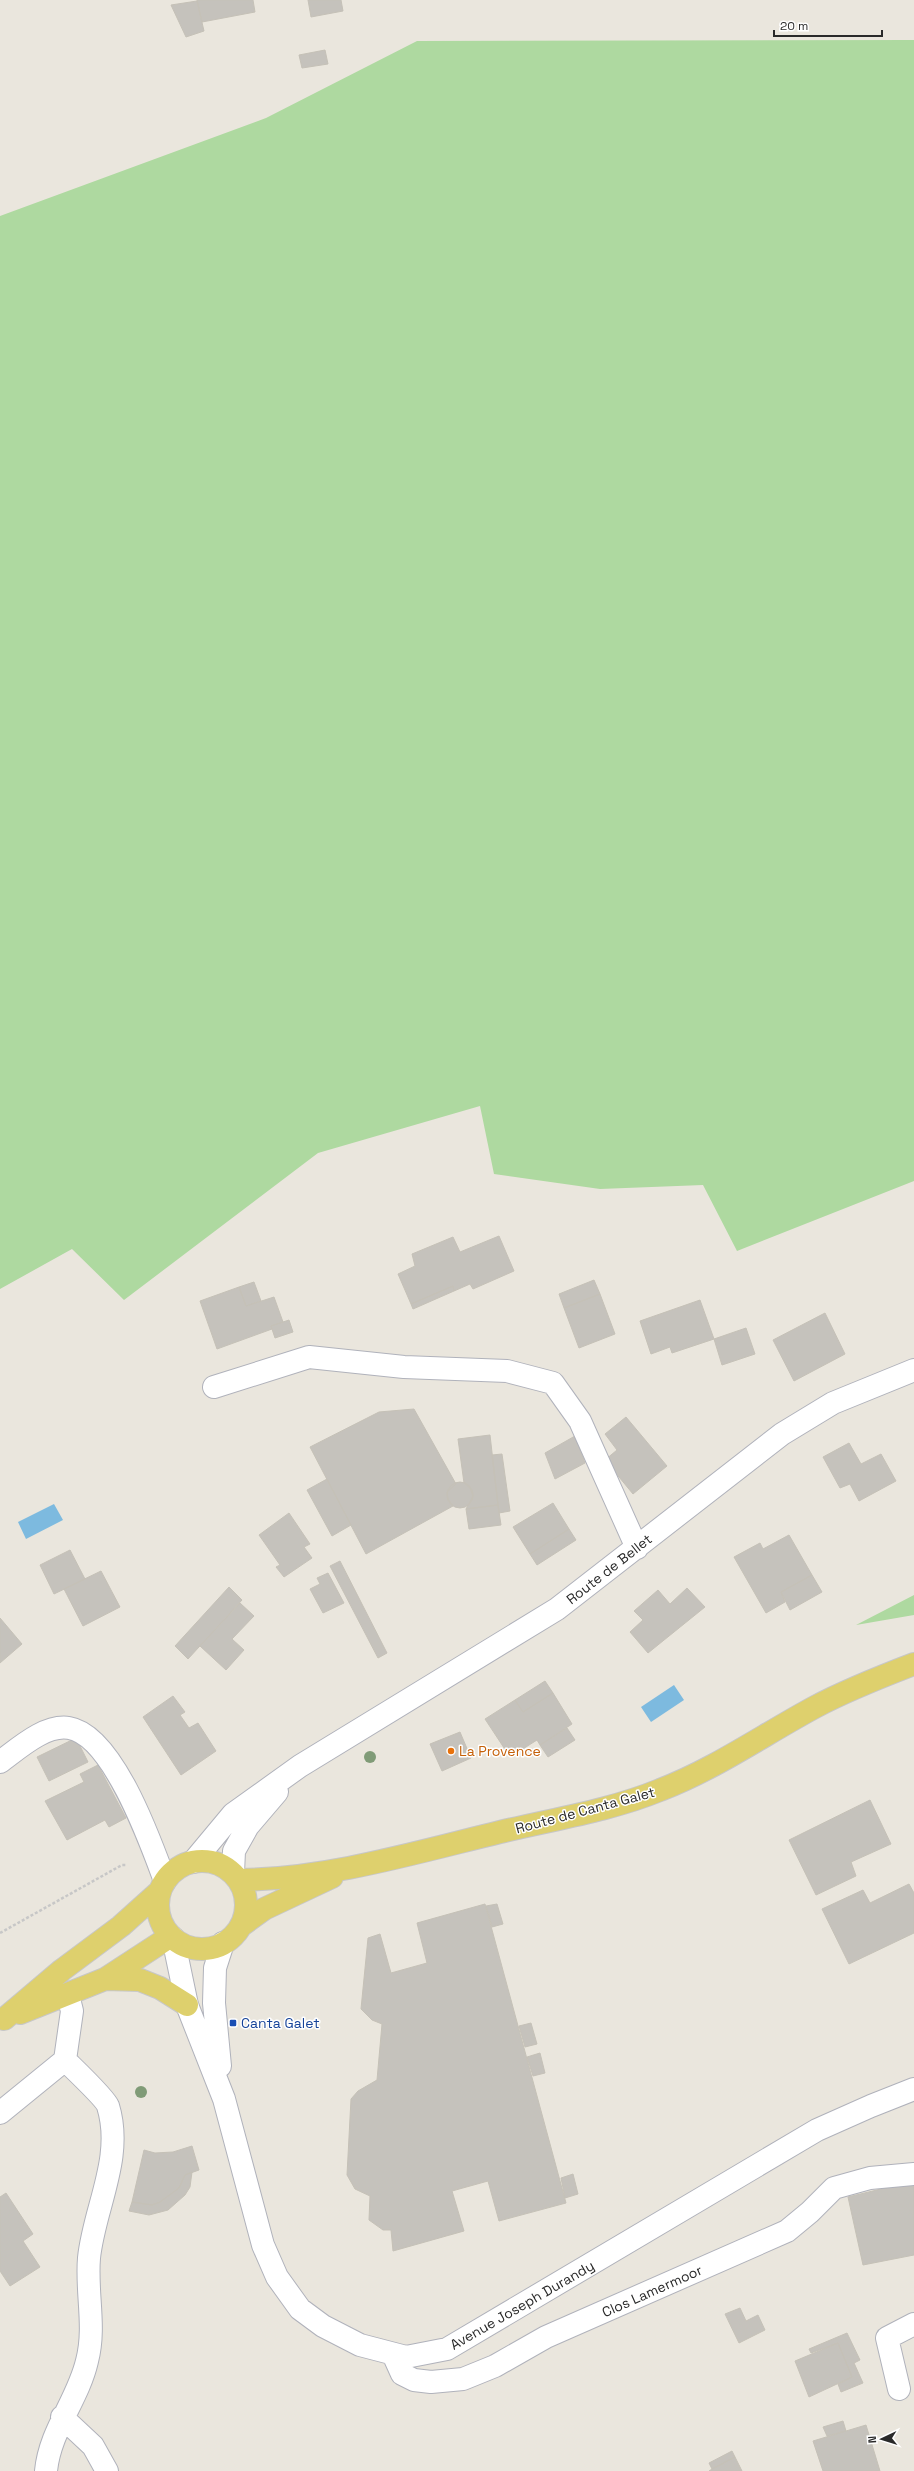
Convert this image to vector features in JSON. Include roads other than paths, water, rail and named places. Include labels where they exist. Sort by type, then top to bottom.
[{"type":"main road","name":"Route de Canta Galet","points":[[236,1876],[261,1880],[351,1868],[595,1809],[659,1791],[717,1764],[816,1707],[881,1677],[914,1664]]},
{"type":"main road","points":[[2,2020],[62,1970],[121,1926],[179,1867],[193,1862],[212,1861],[236,1876],[246,1899],[246,1912],[242,1925],[234,1935],[223,1944],[198,1949],[185,1945],[172,1937],[159,1915],[162,1886]]},
{"type":"main road","name":"Route de Canta Galet","points":[[242,1925],[264,1909],[351,1868]]},
{"type":"main road","points":[[2,2020],[105,1979],[172,1937]]},
{"type":"main road","points":[[105,1979],[140,1980],[160,1988],[187,2005]]},
{"type":"street","points":[[214,1387],[309,1357],[404,1367],[507,1371],[553,1384],[580,1421],[637,1548]]},
{"type":"street","name":"Route de Bellet","points":[[193,1862],[233,1814],[300,1766],[557,1609],[782,1434],[833,1403],[914,1370]]},
{"type":"street","points":[[0,1762],[40,1732],[69,1728],[88,1737],[104,1752],[144,1823],[162,1886]]},
{"type":"street","name":"Route de Bellet","points":[[236,1876],[234,1851],[248,1826],[300,1766]]},
{"type":"street","name":"Avenue Joseph Durandy","points":[[172,1937],[187,2005],[224,2099],[263,2245],[277,2277],[300,2309],[323,2326],[360,2345],[406,2357],[447,2349],[817,2130],[914,2089]]},
{"type":"street","name":"Avenue Joseph Durandy","points":[[223,1944],[215,1968],[214,2003],[224,2099]]},
{"type":"street","points":[[0,2113],[64,2060],[72,2011],[68,1995]]},
{"type":"street","points":[[46,2471],[48,2452],[62,2417],[81,2380],[87,2361],[92,2330],[89,2292],[89,2258],[110,2171],[116,2103],[64,2060]]},
{"type":"street","name":"Clos Lamermoor","points":[[393,2354],[402,2374],[414,2380],[431,2382],[463,2379],[495,2366],[546,2337],[787,2231],[810,2212],[834,2188],[870,2178],[914,2174]]},
{"type":"street","points":[[900,2389],[888,2338],[914,2324]]},
{"type":"street","points":[[62,2417],[93,2446],[107,2471]]},
{"type":"water","points":[[54,1504],[63,1520],[26,1539],[18,1522]]},
{"type":"water","points":[[674,1685],[684,1700],[651,1722],[641,1707]]},
{"type":"place","name":"La Provence","points":[[451,1751]]},
{"type":"place","name":"Canta Galet","points":[[233,2023]]}]
